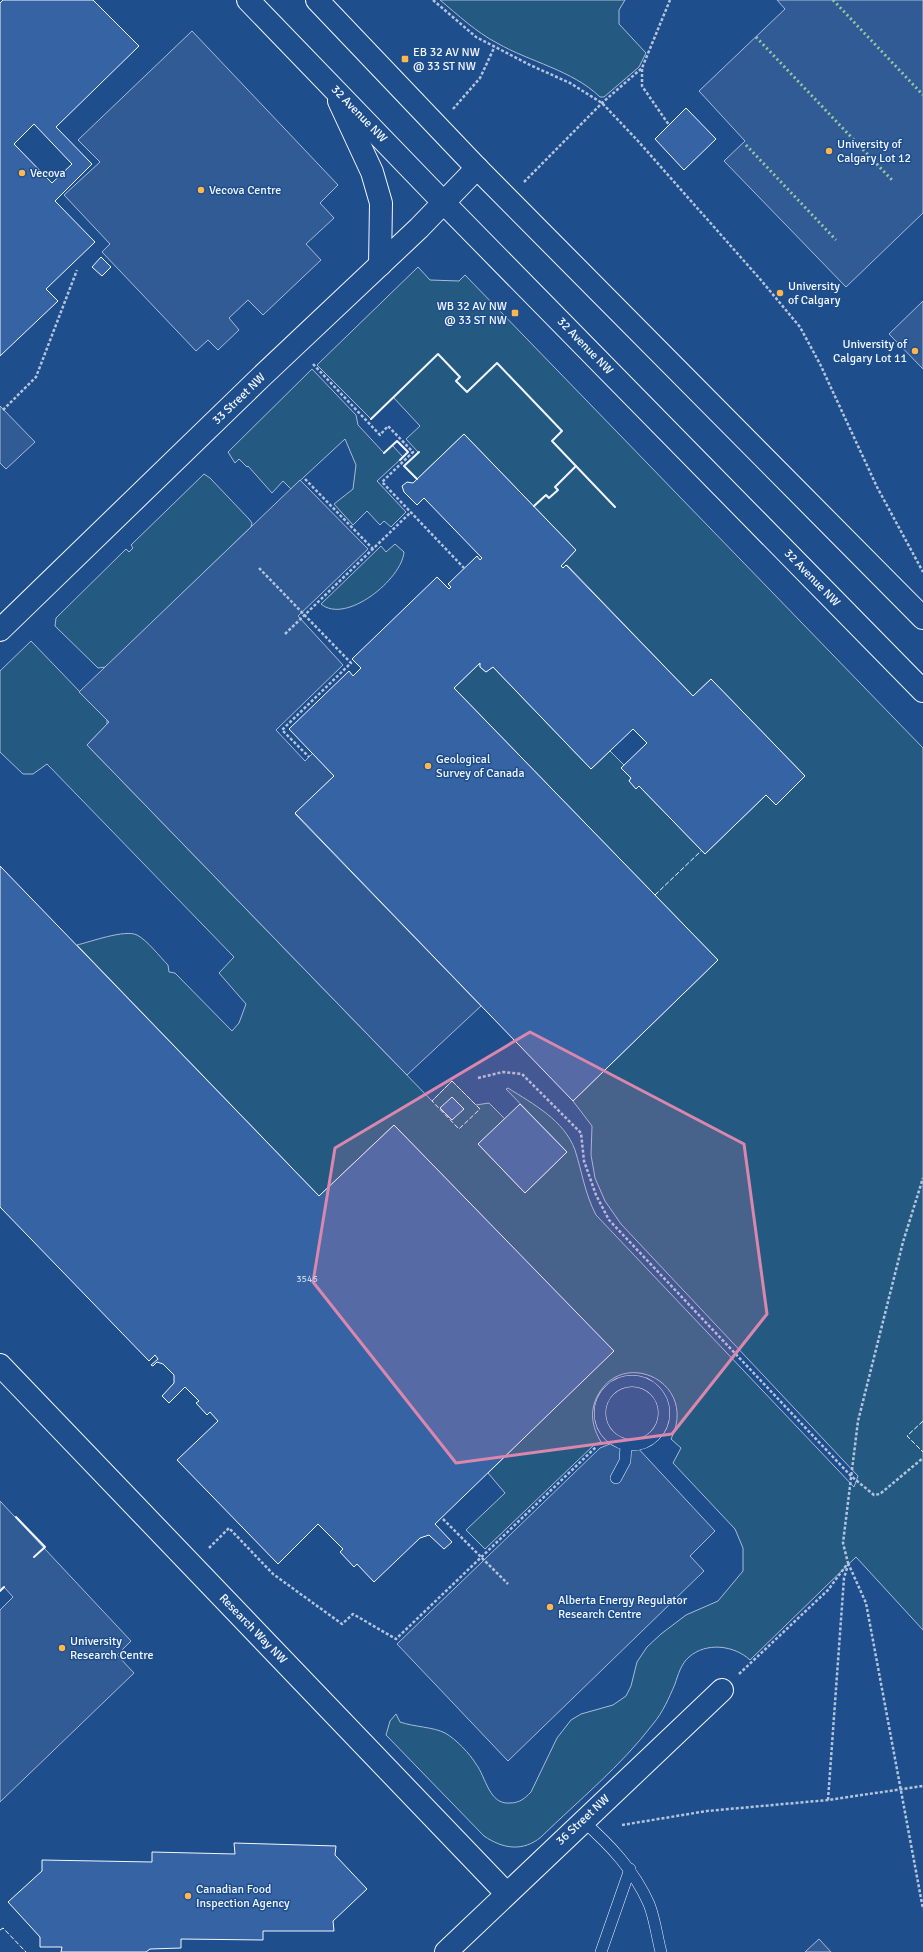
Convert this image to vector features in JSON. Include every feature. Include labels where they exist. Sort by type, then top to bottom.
[{"type":"main road","name":"32 Avenue NW","points":[[248,0],[443,202],[923,691]]},
{"type":"main road","points":[[317,0],[477,168],[923,618]]},
{"type":"main road","points":[[330,84],[372,172],[381,203],[380,265]]},
{"type":"main road","name":"33 Street NW","points":[[0,630],[261,377],[380,265],[477,168]]},
{"type":"main road","name":"Research Way NW","points":[[0,1365],[506,1893]]},
{"type":"main road","name":"36 Street NW","points":[[446,1952],[506,1893],[722,1690]]},
{"type":"lane","points":[[633,1381],[648,1386],[660,1397],[664,1418],[661,1428],[646,1442],[635,1445],[626,1445],[617,1441],[605,1430],[600,1415],[601,1405],[605,1395],[613,1387],[622,1382],[633,1381]]},
{"type":"lane","points":[[616,1478],[625,1461],[626,1445]]},
{"type":"lane","points":[[583,1820],[606,1840],[630,1869],[649,1905],[661,1952]]},
{"type":"lane","points":[[601,1952],[630,1869]]},
{"type":"path","points":[[433,0],[476,37],[494,48],[570,83],[602,102],[740,256],[800,327],[820,364],[877,487],[923,572]]},
{"type":"path","points":[[669,125],[642,86],[642,68],[670,0]]},
{"type":"path","points":[[448,114],[468,94],[480,78],[494,48]]},
{"type":"path","points":[[520,187],[602,102],[642,68]]},
{"type":"path","points":[[3,410],[36,377],[77,270]]},
{"type":"path","points":[[313,364],[380,434],[388,426],[413,452],[382,482],[464,568]]},
{"type":"path","points":[[305,479],[373,549]]},
{"type":"path","points":[[285,634],[411,512]]},
{"type":"path","points":[[259,568],[351,663],[282,730],[309,757]]},
{"type":"path","points":[[478,1078],[503,1072],[522,1074],[581,1133],[584,1161],[596,1195],[609,1220],[851,1476],[874,1495],[880,1494],[923,1458]]},
{"type":"path","points":[[923,1178],[903,1242],[858,1421],[843,1543],[848,1563],[866,1603],[923,1909]]},
{"type":"path","points":[[191,1565],[229,1528],[273,1574],[342,1624],[353,1614],[396,1639],[596,1447]]},
{"type":"path","points":[[443,1519],[508,1584]]},
{"type":"path","points":[[722,1690],[828,1590],[848,1563]]},
{"type":"path","points":[[828,1800],[844,1578],[848,1563]]},
{"type":"path","points":[[622,1824],[707,1811],[828,1800],[923,1786]]},
{"type":"highlighted area","points":[[530,1032],[744,1144],[767,1314],[672,1434],[456,1463],[313,1282],[335,1148]]},
{"type":"shaded area","points":[[440,0],[625,0],[619,10],[619,24],[646,53],[639,67],[604,97],[600,97],[577,80],[564,73],[510,50],[489,39]]},
{"type":"shaded area","name":"University of Calgary Lot 12","points":[[777,0],[923,0],[923,213],[846,287],[724,161],[745,141],[699,91],[785,9]]},
{"type":"shaded area","name":"Vecova Centre","points":[[192,31],[338,185],[320,203],[334,218],[306,244],[321,260],[263,315],[248,300],[229,318],[239,330],[218,350],[208,340],[196,351],[102,252],[110,244],[64,195],[100,162],[78,140]]},
{"type":"shaded area","points":[[418,267],[430,280],[459,281],[465,275],[923,748],[923,1630],[856,1557],[750,1660],[736,1651],[720,1647],[703,1649],[689,1657],[682,1666],[663,1710],[641,1739],[614,1768],[541,1837],[534,1842],[520,1847],[498,1844],[484,1836],[386,1735],[390,1721],[396,1714],[400,1722],[435,1729],[445,1733],[458,1743],[470,1756],[497,1800],[514,1803],[524,1798],[531,1792],[557,1738],[571,1720],[581,1714],[613,1705],[626,1696],[631,1686],[637,1662],[647,1647],[686,1615],[718,1601],[743,1571],[743,1548],[735,1529],[673,1463],[681,1448],[671,1439],[677,1419],[675,1402],[667,1388],[655,1378],[640,1373],[624,1374],[610,1381],[598,1395],[593,1407],[595,1431],[601,1442],[595,1444],[485,1549],[466,1530],[505,1493],[488,1473],[613,1351],[394,1125],[319,1196],[77,945],[124,934],[132,934],[141,937],[168,965],[169,972],[175,973],[232,1031],[239,1023],[246,1004],[219,973],[234,957],[47,764],[33,774],[23,774],[0,752],[0,671],[31,641],[107,720],[107,724],[87,745],[432,1101],[452,1081],[476,1105],[489,1103],[505,1119],[478,1144],[525,1193],[567,1152],[506,1089],[508,1088],[527,1100],[556,1121],[570,1139],[575,1150],[586,1191],[596,1215],[854,1487],[858,1476],[621,1224],[605,1201],[595,1178],[591,1155],[592,1126],[573,1101],[718,960],[454,688],[480,663],[480,667],[486,672],[493,667],[591,769],[610,751],[624,765],[621,768],[631,778],[629,781],[636,788],[639,786],[705,854],[766,795],[776,804],[805,776],[711,679],[693,696],[567,565],[563,568],[561,566],[576,550],[464,434],[417,479],[404,466],[418,452],[406,439],[420,426],[393,397],[371,419],[317,365]]},
{"type":"shaded area","name":"University of Calgary Lot 11","points":[[923,301],[923,369],[889,334]]},
{"type":"shaded area","points":[[312,369],[356,415],[358,425],[384,453],[392,445],[403,457],[377,481],[406,512],[391,527],[384,521],[380,525],[367,511],[353,525],[334,504],[353,489],[356,465],[345,439],[291,489],[283,481],[272,493],[248,466],[247,467],[239,459],[235,463],[228,452]]},
{"type":"shaded area","points":[[0,406],[35,442],[6,469],[0,463]]},
{"type":"shaded area","points":[[204,474],[210,478],[249,519],[252,523],[251,527],[106,667],[98,668],[55,626],[56,618],[126,549],[129,552],[133,548],[131,545]]},
{"type":"shaded area","points":[[300,480],[368,549],[298,616],[343,665],[276,730],[305,761],[313,753],[334,776],[295,814],[481,1006],[407,1075],[87,745],[109,722],[79,692]]},
{"type":"shaded area","points":[[395,544],[404,552],[401,563],[394,574],[371,596],[358,604],[344,609],[332,609],[321,604],[381,546],[386,552]]},
{"type":"shaded area","name":"Alberta Energy Regulator Research Centre","points":[[617,1441],[626,1445],[635,1445],[715,1531],[690,1556],[704,1571],[508,1761],[397,1644],[600,1448]]},
{"type":"shaded area","name":"University Research Centre","points":[[0,1501],[131,1641],[117,1655],[134,1673],[0,1802],[0,1610],[13,1597],[4,1587],[0,1591]]},
{"type":"shaded area","points":[[819,1939],[831,1952],[805,1952]]},
{"type":"building","name":"Vecova","points":[[3,0],[93,0],[139,46],[56,127],[92,164],[55,201],[95,242],[46,289],[58,301],[0,356],[0,3]],"holes":[[[34,124],[72,164],[52,183],[14,144]]]},
{"type":"building","points":[[686,108],[716,139],[684,170],[655,139]]},
{"type":"building","points":[[101,257],[111,267],[102,276],[92,267]]},
{"type":"building","name":"Geological Survey of Canada","points":[[464,434],[576,550],[561,566],[563,568],[566,565],[693,696],[711,679],[805,776],[776,805],[766,795],[705,854],[639,786],[636,789],[629,781],[631,778],[621,768],[647,743],[633,729],[591,769],[493,667],[486,672],[480,667],[480,663],[454,688],[718,960],[573,1101],[295,813],[334,776],[289,729],[349,671],[353,676],[361,668],[352,659],[437,577],[449,589],[451,587],[448,584],[477,556],[480,560],[482,558],[424,498],[417,505],[404,492],[402,486],[407,482],[413,483]]},
{"type":"building","points":[[0,866],[319,1196],[394,1125],[614,1351],[435,1524],[452,1542],[444,1549],[429,1535],[420,1538],[374,1582],[357,1564],[354,1567],[340,1552],[343,1549],[318,1524],[278,1564],[177,1460],[218,1421],[210,1412],[207,1415],[196,1403],[199,1401],[185,1387],[169,1403],[162,1396],[174,1383],[174,1375],[163,1364],[157,1362],[153,1366],[151,1365],[158,1359],[155,1355],[149,1361],[0,1207]]},
{"type":"building","points":[[452,1097],[464,1109],[452,1120],[440,1108]]},
{"type":"building","points":[[520,1104],[567,1152],[525,1193],[478,1144]]},
{"type":"building","name":"Canadian Food Inspection Agency","points":[[234,1843],[336,1846],[335,1855],[367,1889],[333,1921],[334,1931],[263,1931],[263,1940],[181,1939],[181,1948],[150,1949],[146,1952],[61,1952],[62,1947],[40,1947],[40,1937],[8,1902],[42,1871],[42,1860],[152,1862],[152,1852],[235,1854]]},
{"type":"hedge","points":[[833,0],[923,95]]},
{"type":"hedge","points":[[756,37],[892,180]]},
{"type":"hedge","points":[[746,145],[836,240]]},
{"type":"fence","points":[[655,895],[701,851]]},
{"type":"fence","points":[[452,1081],[480,1109],[459,1129],[432,1101],[452,1081]]},
{"type":"fence","points":[[923,1421],[907,1436],[923,1452]]},
{"type":"fence","points":[[0,1930],[3,1928],[26,1952]]},
{"type":"wall","points":[[371,419],[438,354],[460,377],[456,381],[467,392],[497,363],[562,431],[552,441],[615,507]]},
{"type":"wall","points":[[384,453],[397,441],[408,452],[400,460]]},
{"type":"wall","points":[[417,479],[404,466],[419,452]]},
{"type":"wall","points":[[534,506],[546,495],[549,498],[558,490],[555,487],[576,466]]},
{"type":"wall","points":[[16,1517],[45,1547],[34,1557]]},
{"type":"wall","points":[[0,1591],[4,1587]]},
{"type":"place","name":"EB 32 AV NW @ 33 ST NW","points":[[405,59]]},
{"type":"place","name":"University of Calgary Lot 12","points":[[829,151]]},
{"type":"place","name":"Vecova","points":[[22,173]]},
{"type":"place","name":"Vecova Centre","points":[[201,190]]},
{"type":"place","name":"University of Calgary","points":[[780,293]]},
{"type":"place","name":"WB 32 AV NW @ 33 ST NW","points":[[515,313]]},
{"type":"place","name":"University of Calgary Lot 11","points":[[915,351]]},
{"type":"place","name":"Geological Survey of Canada","points":[[428,766]]},
{"type":"place","name":"Alberta Energy Regulator Research Centre","points":[[550,1607]]},
{"type":"place","name":"University Research Centre","points":[[62,1648]]},
{"type":"place","name":"Canadian Food Inspection Agency","points":[[188,1896]]}]
